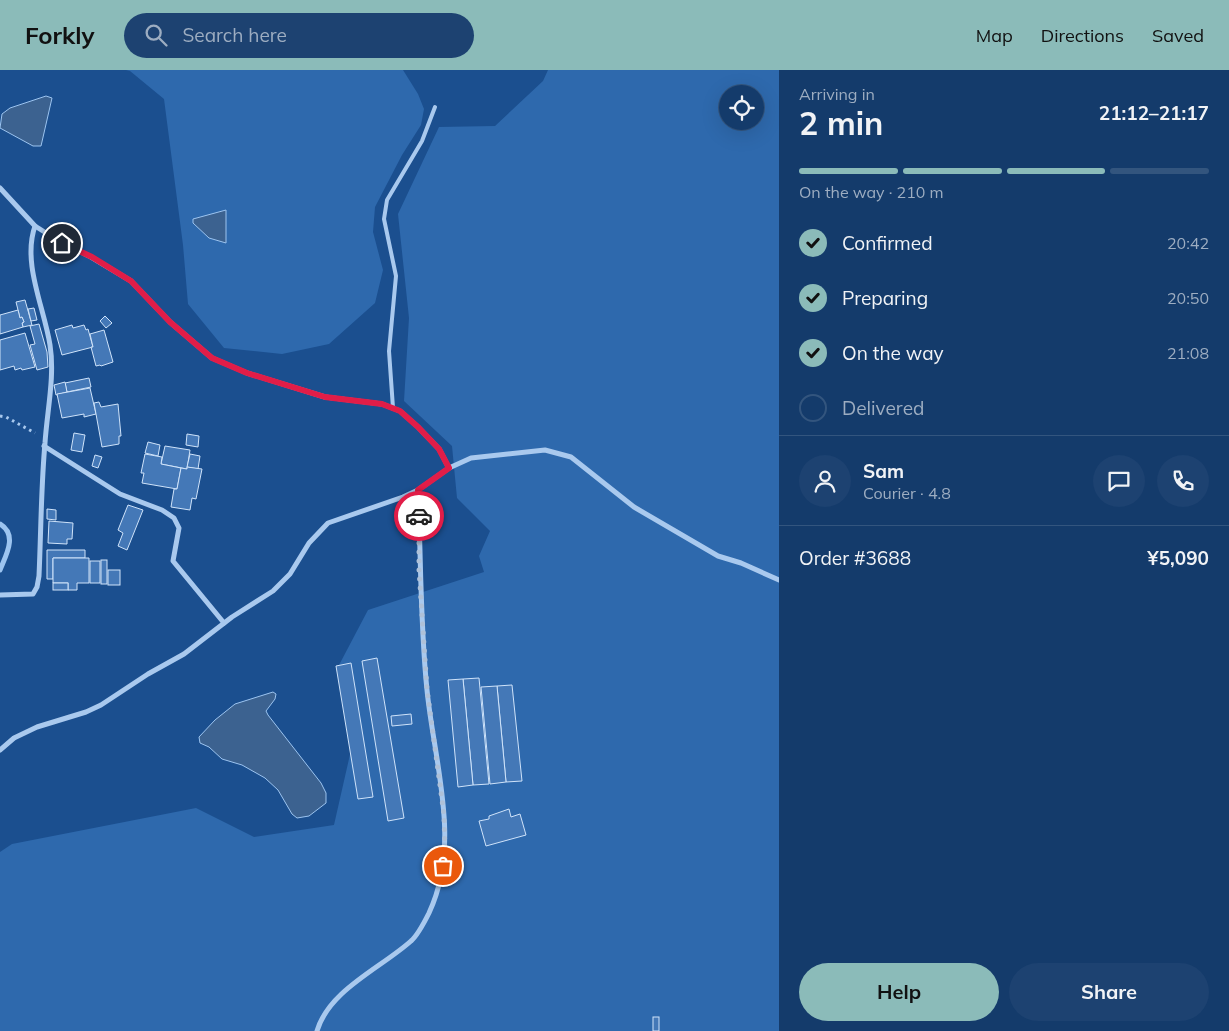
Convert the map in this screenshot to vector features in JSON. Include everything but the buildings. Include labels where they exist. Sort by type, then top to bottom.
[{"type":"street","points":[[0,188],[35,226],[131,281],[170,322],[212,358],[247,373],[325,397],[382,404],[400,411],[439,449],[449,468]]},
{"type":"street","points":[[0,595],[32,594],[37,587],[44,446],[52,362],[31,260],[31,239],[35,226]]},
{"type":"street","points":[[44,446],[120,494],[162,510],[174,518],[179,528],[173,561],[224,623]]},
{"type":"street","points":[[0,750],[14,738],[37,727],[86,712],[101,705],[148,674],[184,654],[224,623],[273,591],[290,574],[309,544],[328,523],[403,497],[418,490],[449,468],[471,458],[545,450],[571,457],[634,507],[718,556],[741,563],[779,580]]},
{"type":"street","points":[[317,1031],[332,1003],[413,940],[429,912],[440,880],[445,852],[444,815],[427,689],[419,570],[418,490]]},
{"type":"lane","points":[[392,408],[389,351],[396,276],[384,219],[387,200],[422,141],[435,107]]},
{"type":"path","points":[[0,416],[6,417],[45,438]]},
{"type":"shaded area","points":[[126,70],[403,70],[418,94],[424,109],[421,125],[402,155],[375,207],[373,232],[383,270],[375,303],[329,344],[282,354],[224,348],[188,304],[183,245],[164,99],[130,71]]},
{"type":"shaded area","points":[[548,70],[779,70],[779,1031],[0,1031],[0,852],[12,844],[196,808],[254,837],[334,825],[356,728],[338,667],[368,610],[484,572],[479,556],[490,531],[457,498],[452,446],[404,401],[409,318],[398,214],[439,127],[495,126],[543,81]]},
{"type":"shaded area","points":[[46,96],[52,98],[41,146],[33,146],[0,128],[2,114],[10,108]]},
{"type":"shaded area","points":[[226,210],[226,243],[209,238],[193,223],[193,219]]},
{"type":"shaded area","points":[[273,692],[276,694],[275,699],[266,711],[268,715],[321,783],[326,793],[326,803],[309,816],[297,818],[292,814],[278,790],[265,778],[242,765],[222,759],[209,747],[200,743],[199,737],[215,720],[235,704]]},
{"type":"waterway","points":[[0,524],[5,529],[9,539],[9,546],[0,570]]},
{"type":"way so far","points":[[419,516],[419,570],[427,689],[444,815],[445,852],[443,866]]},
{"type":"route","points":[[62,243],[92,257],[131,281],[170,322],[212,358],[247,373],[325,397],[382,404],[400,411],[439,449],[449,468],[418,490],[419,516]]}]
